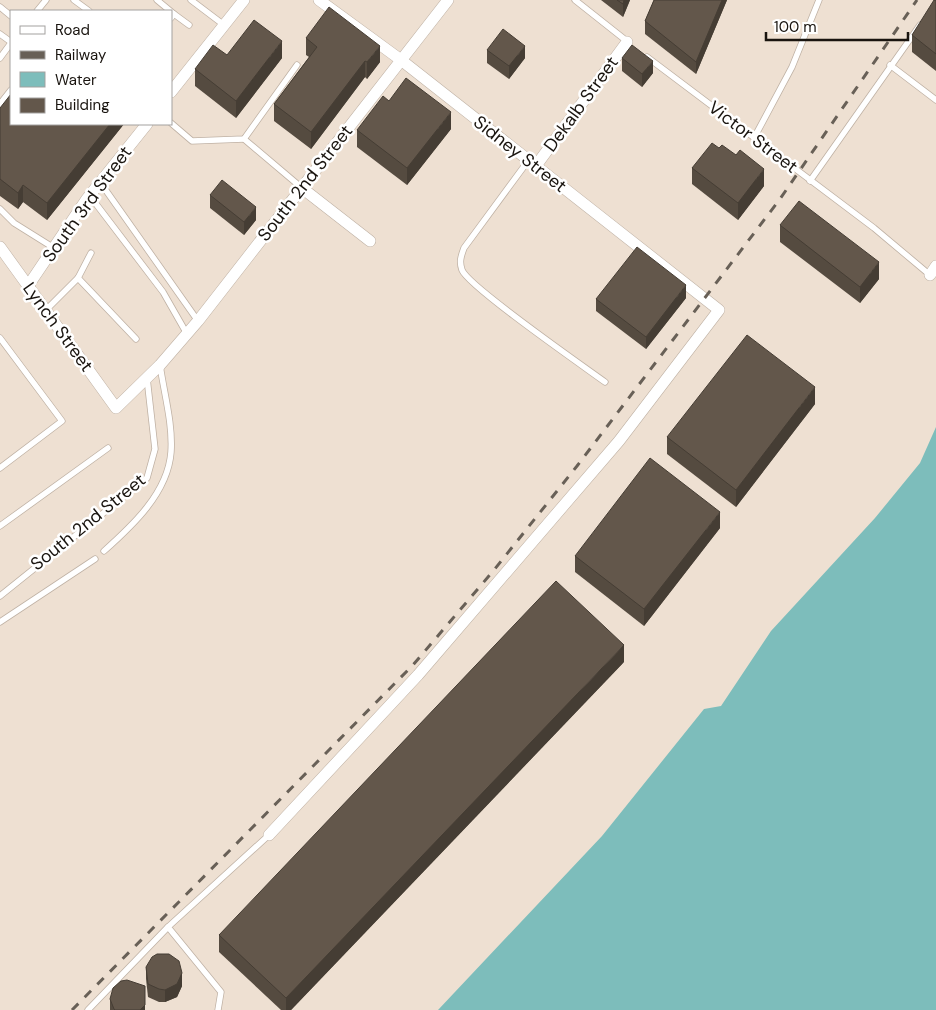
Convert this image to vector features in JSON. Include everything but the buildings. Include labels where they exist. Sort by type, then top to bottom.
[{"type":"street","points":[[175,79],[224,26],[244,0]]},
{"type":"street","name":"Sidney Street","points":[[269,835],[422,670],[619,441],[719,310],[401,60],[319,0]]},
{"type":"street","name":"South 2nd Street","points":[[116,408],[160,365],[198,321],[448,0]]},
{"type":"street","name":"Dekalb Street","points":[[532,164],[630,44]]},
{"type":"street","name":"South 3rd Street","points":[[28,286],[100,182],[145,125]]},
{"type":"street","points":[[302,188],[370,241]]},
{"type":"street","name":"Lynch Street","points":[[0,247],[116,408]]},
{"type":"lane","points":[[38,10],[46,0]]},
{"type":"lane","points":[[74,0],[87,10]]},
{"type":"lane","points":[[157,0],[167,10]]},
{"type":"lane","points":[[575,0],[630,44]]},
{"type":"lane","points":[[754,138],[792,66],[819,0]]},
{"type":"lane","points":[[195,1],[224,26]]},
{"type":"lane","points":[[0,7],[10,15]]},
{"type":"lane","points":[[173,16],[189,25]]},
{"type":"lane","points":[[810,181],[890,65],[925,18]]},
{"type":"lane","points":[[0,34],[10,42]]},
{"type":"lane","points":[[0,58],[10,44]]},
{"type":"lane","name":"Victor Street","points":[[642,53],[810,181],[933,271]]},
{"type":"lane","points":[[244,139],[298,65]]},
{"type":"lane","points":[[890,65],[936,100]]},
{"type":"lane","points":[[0,104],[10,91]]},
{"type":"lane","points":[[172,125],[192,141],[244,139],[302,188]]},
{"type":"lane","name":"Dekalb Street","points":[[532,164],[498,200],[464,248],[460,261],[462,272],[487,295],[605,382]]},
{"type":"lane","points":[[100,182],[198,321]]},
{"type":"lane","points":[[90,196],[163,292],[187,334]]},
{"type":"lane","points":[[0,209],[14,223],[54,248]]},
{"type":"lane","points":[[46,310],[78,278],[91,253]]},
{"type":"lane","points":[[78,278],[136,339]]},
{"type":"lane","points":[[0,338],[62,422],[0,468]]},
{"type":"lane","name":"South 2nd Street","points":[[104,551],[139,517],[165,476],[171,453],[160,365]]},
{"type":"lane","name":"South 2nd Street","points":[[0,596],[148,478],[155,449],[147,376]]},
{"type":"lane","points":[[0,526],[108,448]]},
{"type":"lane","name":"South 2nd Street","points":[[0,622],[95,559]]},
{"type":"lane","points":[[88,1010],[168,927],[269,835]]},
{"type":"lane","points":[[168,927],[221,992],[218,1010]]},
{"type":"water","points":[[936,427],[936,1010],[438,1010],[602,836],[704,709],[721,706],[771,631],[875,518],[920,463]]},
{"type":"railway","points":[[72,1010],[413,665],[494,570],[577,466],[780,199],[917,0]]}]
